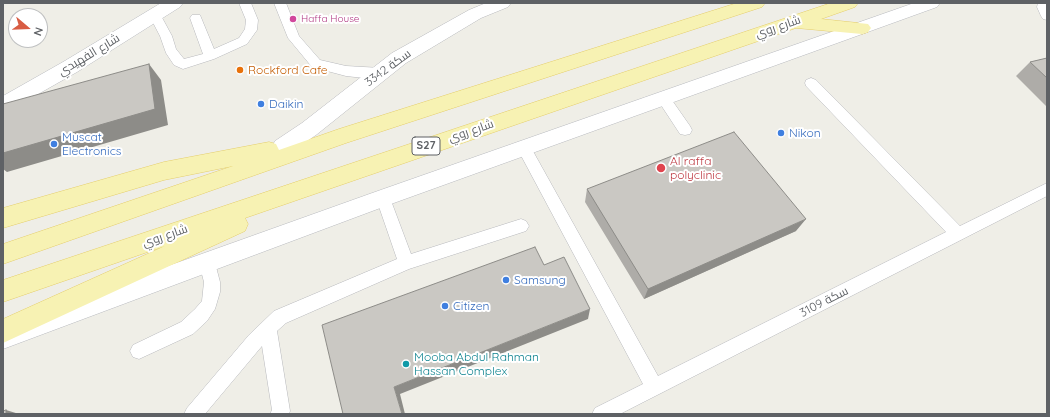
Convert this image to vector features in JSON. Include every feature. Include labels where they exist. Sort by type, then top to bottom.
[{"type":"main road","name":"شارع الفهيدي","points":[[3,105],[70,67],[174,3]]},
{"type":"main road","name":"سكة 3342","points":[[282,147],[309,129],[399,58],[440,33],[476,14],[502,3]]},
{"type":"main road","points":[[3,254],[339,137],[756,3]]},
{"type":"main road","name":"شارع روي","points":[[3,291],[849,3]]},
{"type":"main road","points":[[3,337],[208,264],[383,198],[931,3]]},
{"type":"main road","points":[[792,22],[862,28]]},
{"type":"main road","points":[[3,218],[164,171],[339,137]]},
{"type":"main road","points":[[3,331],[355,170]]},
{"type":"lane","points":[[154,15],[178,62],[183,64],[210,56],[242,41],[251,30],[252,20],[245,3]]},
{"type":"lane","points":[[280,3],[294,38],[316,64],[346,71],[381,73]]},
{"type":"lane","points":[[1044,3],[1043,7],[1047,16]]},
{"type":"lane","points":[[196,18],[210,56]]},
{"type":"lane","points":[[811,83],[958,234]]},
{"type":"lane","points":[[664,99],[685,130]]},
{"type":"lane","points":[[524,148],[654,387]]},
{"type":"lane","name":"سكة 3109","points":[[601,414],[1047,190]]},
{"type":"lane","points":[[383,198],[406,263]]},
{"type":"lane","points":[[193,414],[255,341],[280,317],[406,263],[521,226]]},
{"type":"lane","points":[[139,351],[187,328],[201,316],[209,304],[212,292],[212,282],[208,264]]},
{"type":"lane","points":[[268,329],[282,410],[279,414]]},
{"type":"building","points":[[1047,58],[1047,78],[1030,62]]},
{"type":"building","points":[[149,64],[155,109],[3,153],[3,104]]},
{"type":"building","points":[[734,132],[806,219],[648,289],[587,189]]},
{"type":"building","name":"Mooba Abdul Rahman Hassan Complex","points":[[535,247],[544,265],[564,257],[590,309],[394,387],[402,414],[343,414],[322,325]]},
{"type":"building","points":[[6,410],[6,414],[3,414],[3,411]]},
{"type":"place","name":"Haffa House","points":[[293,19]]},
{"type":"place","name":"Rockford Cafe","points":[[240,70]]},
{"type":"place","name":"Daikin","points":[[261,104]]},
{"type":"place","name":"Nikon","points":[[781,133]]},
{"type":"place","name":"Muscat Electronics","points":[[54,144]]},
{"type":"place","name":"Al raffa polyclinic","points":[[661,168]]},
{"type":"place","name":"Samsung","points":[[506,280]]},
{"type":"place","name":"Citizen","points":[[445,306]]},
{"type":"place","name":"Mooba Abdul Rahman Hassan Complex","points":[[406,364]]}]
